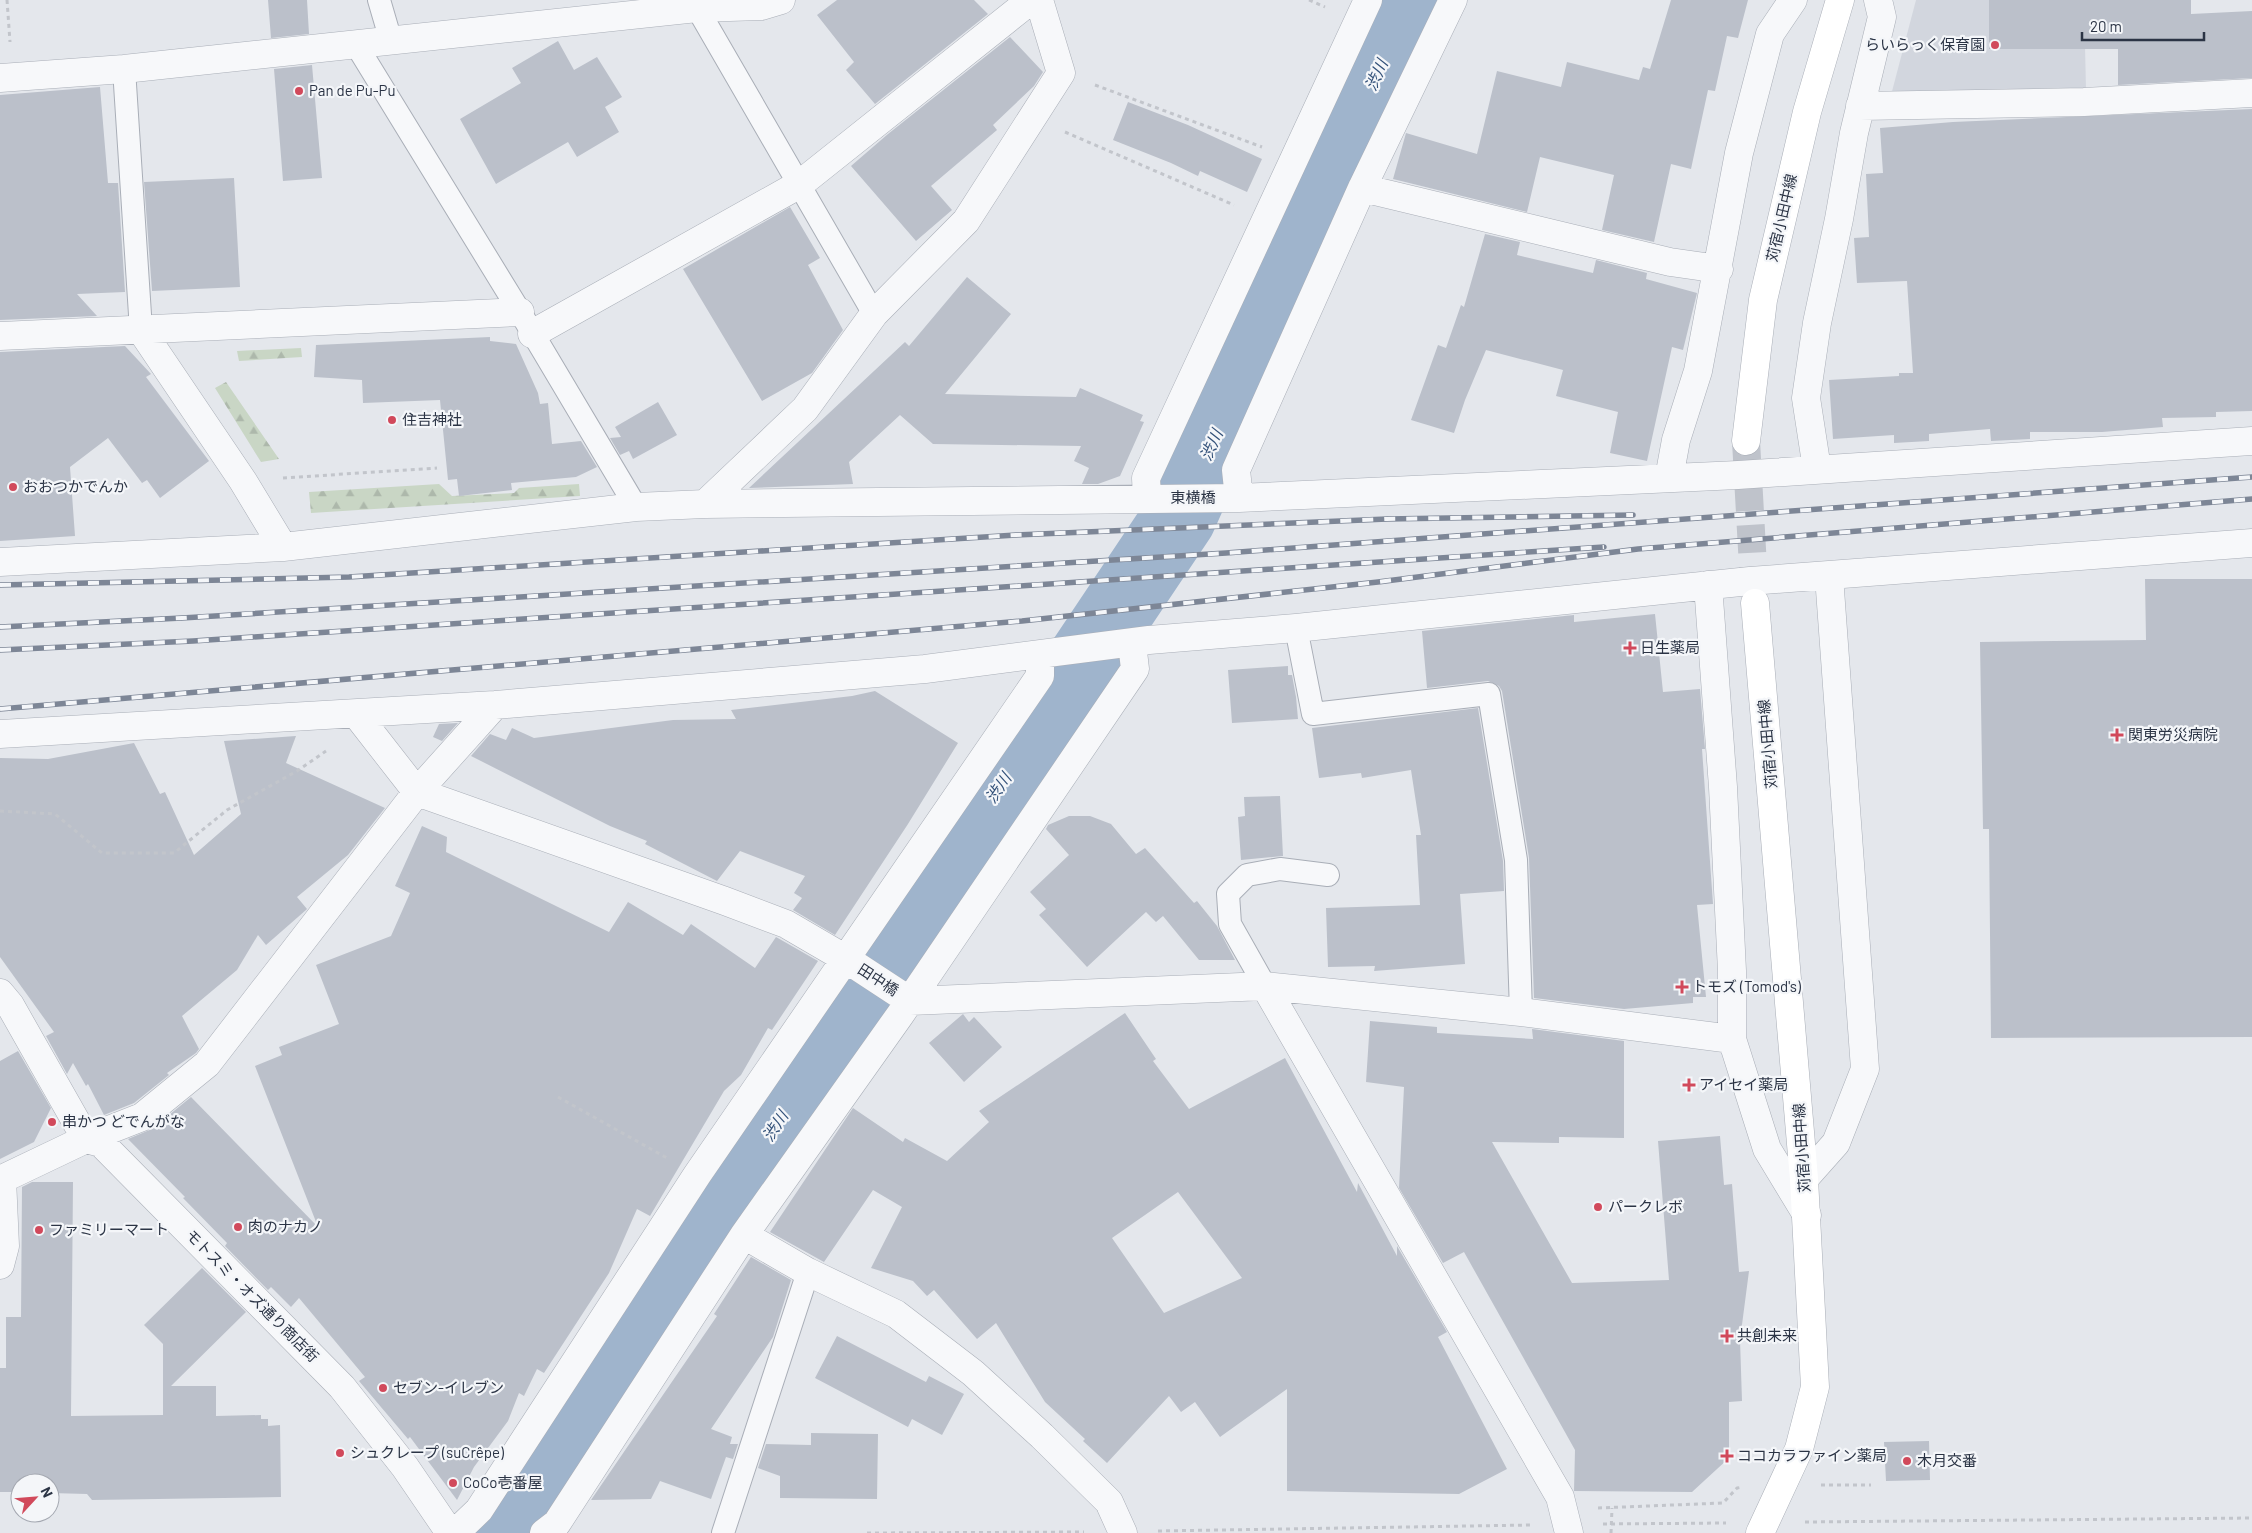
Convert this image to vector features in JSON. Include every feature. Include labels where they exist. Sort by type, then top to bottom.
[{"type":"street","points":[[0,336],[141,330],[526,323],[800,184],[1031,0]]},
{"type":"street","points":[[705,504],[806,409],[874,314],[966,221],[1061,73],[1039,0]]},
{"type":"street","points":[[1147,498],[1146,478],[1368,0]]},
{"type":"street","points":[[1239,498],[1236,470],[1362,188],[1453,0]]},
{"type":"street","points":[[1669,478],[1676,440],[1698,371],[1719,269],[1739,153],[1770,34],[1793,0]]},
{"type":"street","name":"苅宿小田中線","points":[[1746,440],[1763,300],[1807,112],[1840,0]]},
{"type":"street","points":[[1816,470],[1806,398],[1817,323],[1860,106],[1882,18],[1878,0]]},
{"type":"street","points":[[6,78],[124,69],[355,43],[766,2]]},
{"type":"street","points":[[1860,106],[2084,102],[2252,93]]},
{"type":"street","points":[[1362,188],[1670,262],[1719,269]]},
{"type":"street","points":[[141,330],[243,481],[283,547]]},
{"type":"street","name":"東横橋","points":[[0,562],[283,547],[636,507],[705,504],[1239,498],[1816,470],[2252,441]]},
{"type":"street","points":[[0,734],[357,715],[925,669],[1136,643],[1708,585],[2252,543]]},
{"type":"street","points":[[1804,1179],[1836,1143],[1865,1069],[1829,576]]},
{"type":"street","points":[[1708,585],[1723,787],[1732,971],[1732,1039],[1766,1150],[1807,1215]]},
{"type":"street","name":"苅宿小田中線","points":[[1755,603],[1807,1215],[1815,1386],[1799,1449],[1760,1533]]},
{"type":"street","points":[[544,1533],[557,1523],[744,1235],[910,1001],[1135,669],[1136,643]]},
{"type":"street","points":[[455,1533],[479,1510],[697,1175],[1040,676],[1042,655]]},
{"type":"street","points":[[0,1265],[5,1246],[1,1180],[86,1139],[142,1116],[207,1064],[417,792],[494,705]]},
{"type":"street","points":[[357,715],[417,792]]},
{"type":"street","name":"田中橋","points":[[417,792],[715,897],[786,924],[846,959],[910,1001]]},
{"type":"street","points":[[910,1001],[1265,986],[1521,1012],[1732,1039]]},
{"type":"street","points":[[1265,986],[1560,1497],[1566,1521]]},
{"type":"street","points":[[0,993],[10,1006],[86,1139]]},
{"type":"street","name":"モトスミ・オズ通り商店街","points":[[86,1139],[100,1143],[342,1387],[405,1467],[450,1533]]},
{"type":"street","points":[[744,1235],[808,1272],[896,1314],[973,1373],[1042,1436],[1109,1502],[1123,1533]]},
{"type":"lane","points":[[379,0],[391,40]]},
{"type":"lane","points":[[697,8],[874,314]]},
{"type":"lane","points":[[355,43],[636,507]]},
{"type":"lane","points":[[124,69],[141,330]]},
{"type":"lane","points":[[1296,628],[1312,714],[1489,694],[1516,860],[1521,1012]]},
{"type":"lane","points":[[1265,986],[1230,924],[1228,894],[1247,875],[1280,868],[1328,875]]},
{"type":"lane","points":[[723,1533],[808,1272]]},
{"type":"path","points":[[6,0],[6,78]]},
{"type":"path","points":[[1061,73],[1294,158]]},
{"type":"path","points":[[1032,118],[1266,218]]},
{"type":"path","points":[[243,481],[437,468]]},
{"type":"path","points":[[0,811],[55,814],[102,854],[174,853],[227,810],[297,771],[323,754],[349,727],[357,715]]},
{"type":"path","points":[[558,1097],[697,1175]]},
{"type":"path","points":[[1566,1521],[1612,1508],[1723,1503],[1737,1488],[1783,1484],[1871,1485]]},
{"type":"path","points":[[1611,1533],[1612,1508]]},
{"type":"shaded area","name":"らいらっく保育園","points":[[1916,0],[2084,0],[2086,90],[1890,99]]},
{"type":"green space","points":[[301,348],[302,357],[239,361],[237,351]]},
{"type":"green space","points":[[226,382],[279,459],[261,462],[215,388]]},
{"type":"green space","points":[[439,484],[452,496],[514,493],[519,488],[579,484],[580,496],[311,513],[309,492]]},
{"type":"building","points":[[268,0],[307,0],[309,34],[271,38]]},
{"type":"building","points":[[837,0],[974,0],[988,14],[875,104],[846,70],[854,62],[817,15]]},
{"type":"building","points":[[1671,0],[1748,0],[1738,38],[1727,36],[1715,91],[1708,90],[1691,169],[1671,164],[1654,242],[1602,230],[1614,175],[1540,157],[1527,212],[1393,179],[1406,133],[1477,154],[1497,71],[1561,87],[1567,62],[1639,80],[1643,67],[1650,69]]},
{"type":"building","points":[[1989,0],[2191,0],[2191,14],[2252,11],[2252,78],[2118,85],[2118,49],[1989,49]]},
{"type":"building","points":[[1010,37],[1043,72],[1034,86],[993,125],[997,130],[931,186],[952,210],[916,241],[851,166],[888,134]]},
{"type":"building","points":[[558,41],[574,70],[597,57],[622,97],[605,107],[619,132],[577,157],[568,142],[496,184],[460,119],[521,83],[512,68]]},
{"type":"building","points":[[312,65],[322,178],[283,181],[274,69]]},
{"type":"building","points":[[100,87],[108,183],[118,183],[125,292],[77,294],[97,316],[0,320],[0,95]]},
{"type":"building","points":[[1128,102],[1188,125],[1262,159],[1247,192],[1200,171],[1198,176],[1113,140]]},
{"type":"building","points":[[2252,109],[2252,411],[2216,412],[2216,417],[2162,418],[2163,427],[2102,432],[2030,432],[2030,439],[1991,441],[1990,429],[1929,434],[1929,441],[1894,443],[1894,435],[1833,439],[1829,380],[1899,376],[1899,373],[1913,373],[1907,281],[1857,283],[1854,238],[1869,237],[1866,174],[1883,173],[1880,128],[1953,122]]},
{"type":"building","points":[[234,178],[240,287],[152,291],[144,182]]},
{"type":"building","points":[[790,207],[820,258],[808,265],[843,330],[812,373],[762,401],[683,269]]},
{"type":"building","points":[[1485,234],[1520,242],[1517,255],[1593,273],[1596,260],[1647,273],[1646,279],[1697,293],[1683,350],[1672,347],[1647,461],[1610,453],[1618,412],[1556,396],[1563,370],[1486,350],[1465,400],[1454,433],[1411,420],[1438,345],[1446,348],[1461,305],[1464,307]]},
{"type":"building","points":[[967,277],[1011,314],[945,394],[1076,397],[1080,388],[1143,415],[1140,421],[1144,422],[1120,476],[1098,484],[1082,484],[1089,468],[1074,461],[1081,446],[933,444],[900,415],[849,462],[853,484],[749,488],[905,342],[909,346]]},
{"type":"building","points":[[490,337],[490,341],[516,344],[538,393],[540,404],[548,403],[552,444],[581,441],[597,467],[576,477],[511,483],[512,490],[459,496],[457,479],[448,480],[440,400],[363,403],[362,380],[314,377],[316,345]]},
{"type":"building","points":[[125,346],[151,374],[146,377],[209,461],[160,498],[147,480],[142,483],[108,438],[70,467],[75,536],[0,541],[0,352]]},
{"type":"building","points":[[658,402],[677,435],[633,459],[629,451],[620,455],[610,438],[621,437],[615,427]]},
{"type":"building","name":"関東労災病院","points":[[2145,579],[2252,579],[2252,1037],[1991,1038],[1989,829],[1983,829],[1980,642],[2146,640]]},
{"type":"building","points":[[1655,614],[1663,692],[1700,689],[1705,749],[1702,749],[1713,904],[1697,905],[1706,997],[1693,997],[1693,1003],[1624,1009],[1534,998],[1529,858],[1502,691],[1499,686],[1488,681],[1427,688],[1422,631],[1574,615],[1574,622]]},
{"type":"building","points":[[1288,666],[1288,675],[1292,675],[1298,719],[1232,723],[1228,670]]},
{"type":"building","points":[[875,691],[958,743],[908,824],[835,935],[793,910],[802,898],[794,893],[805,876],[740,851],[717,881],[645,844],[647,841],[610,826],[471,756],[490,734],[506,740],[512,728],[534,738],[673,720],[736,719],[731,710],[852,696]]},
{"type":"building","points":[[1478,708],[1503,861],[1504,891],[1460,894],[1465,964],[1374,971],[1375,966],[1328,967],[1326,908],[1420,905],[1416,835],[1421,835],[1411,770],[1362,778],[1361,773],[1319,778],[1312,728]]},
{"type":"building","points":[[458,723],[442,741],[433,737],[439,724]]},
{"type":"building","points":[[296,736],[286,763],[385,808],[348,855],[297,897],[307,909],[266,945],[258,935],[237,970],[182,1016],[199,1049],[196,1053],[167,1073],[169,1075],[134,1103],[104,1115],[88,1084],[86,1086],[73,1063],[67,1074],[46,1036],[54,1032],[0,957],[0,758],[48,759],[134,743],[160,794],[165,792],[194,855],[241,814],[224,741]]},
{"type":"building","points":[[1280,796],[1283,856],[1241,860],[1238,817],[1245,816],[1244,797]]},
{"type":"building","points":[[1069,816],[1090,816],[1111,824],[1136,854],[1145,848],[1194,903],[1197,901],[1217,926],[1235,960],[1199,960],[1163,916],[1156,922],[1146,912],[1087,967],[1039,915],[1046,909],[1030,892],[1069,855],[1046,829],[1048,825]]},
{"type":"building","points":[[422,826],[447,837],[446,852],[609,932],[628,902],[683,935],[691,924],[755,968],[776,937],[818,961],[772,1030],[768,1028],[741,1075],[724,1091],[650,1216],[637,1209],[609,1273],[544,1373],[537,1369],[524,1396],[519,1393],[508,1421],[474,1467],[457,1500],[410,1437],[408,1439],[359,1381],[365,1377],[299,1298],[291,1307],[271,1287],[268,1290],[225,1246],[227,1243],[183,1198],[185,1197],[128,1139],[152,1129],[191,1097],[318,1227],[255,1066],[282,1055],[279,1047],[339,1024],[316,965],[391,936],[410,893],[395,886]]},
{"type":"building","points":[[1125,1013],[1156,1059],[1153,1061],[1189,1109],[1285,1058],[1357,1192],[1358,1183],[1397,1256],[1397,1246],[1447,1332],[1438,1337],[1507,1469],[1459,1494],[1287,1491],[1287,1389],[1220,1437],[1195,1402],[1181,1412],[1169,1396],[1107,1463],[1083,1441],[1085,1439],[1045,1402],[996,1323],[977,1339],[934,1290],[927,1296],[913,1281],[871,1268],[902,1207],[873,1190],[824,1262],[770,1232],[853,1108],[903,1142],[905,1138],[947,1161],[989,1122],[979,1111]],"holes":[[[1178,1192],[1242,1278],[1164,1313],[1112,1238]]]},
{"type":"building","points":[[963,1014],[969,1022],[974,1017],[1002,1047],[964,1082],[929,1043]]},
{"type":"building","points":[[1370,1021],[1437,1027],[1437,1033],[1533,1039],[1532,1029],[1624,1041],[1624,1138],[1559,1137],[1559,1143],[1492,1142],[1572,1283],[1669,1280],[1658,1141],[1720,1136],[1724,1185],[1732,1184],[1739,1272],[1749,1271],[1740,1340],[1742,1401],[1729,1402],[1729,1458],[1692,1492],[1574,1491],[1575,1450],[1464,1252],[1443,1263],[1399,1188],[1404,1087],[1366,1082]]},
{"type":"building","points":[[18,1051],[51,1108],[34,1142],[0,1159],[0,1061]]},
{"type":"building","points":[[32,1182],[73,1182],[71,1416],[163,1415],[163,1344],[144,1325],[202,1268],[246,1312],[171,1386],[216,1386],[216,1416],[261,1415],[261,1419],[268,1419],[268,1426],[280,1425],[281,1497],[92,1500],[87,1494],[60,1493],[60,1473],[10,1473],[10,1492],[0,1492],[0,1368],[6,1368],[6,1317],[21,1317],[22,1187]]},
{"type":"building","points":[[751,1257],[791,1280],[773,1337],[711,1429],[732,1437],[730,1444],[738,1444],[733,1459],[726,1457],[711,1499],[660,1481],[651,1499],[591,1500],[717,1316],[714,1314]]},
{"type":"building","points":[[837,1336],[926,1382],[929,1376],[964,1394],[942,1435],[912,1419],[908,1427],[815,1378]]},
{"type":"building","points":[[811,1433],[878,1434],[877,1499],[780,1498],[780,1476],[758,1468],[766,1444],[811,1445]]},
{"type":"building","name":"木月交番","points":[[1929,1441],[1930,1480],[1886,1481],[1884,1442]]},
{"type":"waterway","name":"渋川","points":[[509,1533],[952,857],[1179,518],[1409,0]]},
{"type":"tunnel","points":[[1746,441],[1755,603]]},
{"type":"railway","points":[[0,627],[182,618],[1226,553],[2252,477]]},
{"type":"railway","points":[[0,709],[1022,621],[1378,582],[1638,549],[2252,499]]},
{"type":"railway","points":[[0,585],[349,577],[1016,535],[1387,519],[1633,515]]},
{"type":"railway","points":[[0,650],[193,641],[1604,547]]},
{"type":"place","name":"らいらっく保育園","points":[[1995,45]]},
{"type":"place","name":"Pan de Pu-Pu","points":[[299,91]]},
{"type":"place","name":"住吉神社","points":[[392,420]]},
{"type":"place","name":"おおつかでんか","points":[[13,487]]},
{"type":"place","name":"日生薬局","points":[[1630,648]]},
{"type":"place","name":"関東労災病院","points":[[2117,735]]},
{"type":"place","name":"トモズ (Tomod's)","points":[[1682,987]]},
{"type":"place","name":"アイセイ薬局","points":[[1689,1085]]},
{"type":"place","name":"串かつ どでんがな","points":[[52,1122]]},
{"type":"place","name":"パークレボ","points":[[1598,1207]]},
{"type":"place","name":"肉のナカノ","points":[[238,1227]]},
{"type":"place","name":"ファミリーマート","points":[[39,1230]]},
{"type":"place","name":"共創未来","points":[[1727,1336]]},
{"type":"place","name":"セブン-イレブン","points":[[383,1388]]},
{"type":"place","name":"シュクレープ (suCrêpe)","points":[[340,1453]]},
{"type":"place","name":"ココカラファイン薬局","points":[[1727,1456]]},
{"type":"place","name":"木月交番","points":[[1907,1461]]},
{"type":"place","name":"CoCo壱番屋","points":[[453,1483]]}]
